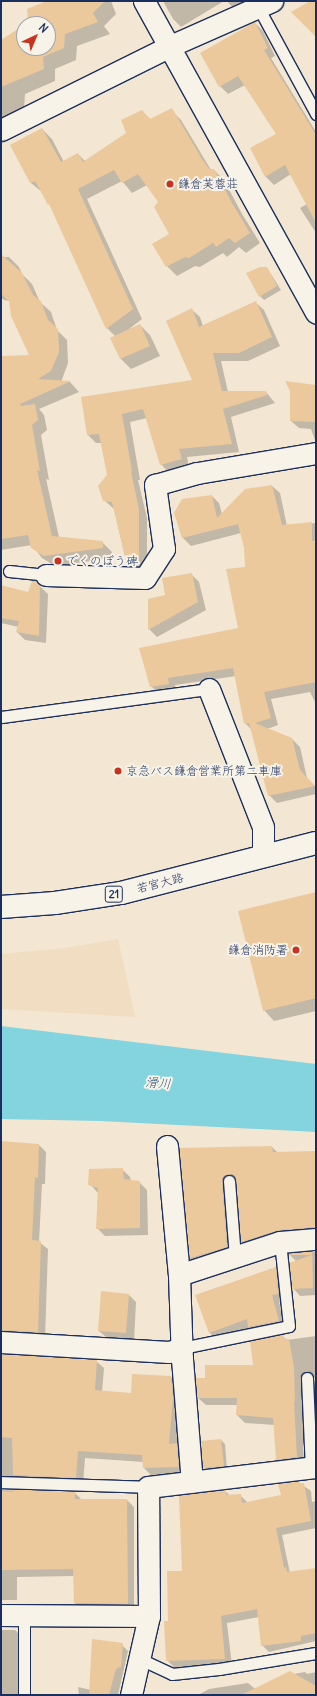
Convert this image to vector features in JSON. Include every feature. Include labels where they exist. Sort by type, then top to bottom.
[{"type":"main road","name":"若宮大路","points":[[1,907],[55,903],[121,893],[316,843]]},
{"type":"street","points":[[144,1],[316,313]]},
{"type":"street","points":[[1,130],[168,47],[265,4]]},
{"type":"street","points":[[46,575],[145,578],[164,549],[155,485],[197,473],[316,453]]},
{"type":"street","points":[[209,689],[263,827],[263,856]]},
{"type":"street","points":[[167,1146],[179,1275],[182,1348],[192,1482]]},
{"type":"street","points":[[179,1275],[280,1242],[316,1240]]},
{"type":"street","points":[[1,1342],[169,1352],[182,1348]]},
{"type":"street","points":[[131,1695],[150,1616],[148,1487],[314,1467]]},
{"type":"street","points":[[1,1615],[150,1616]]},
{"type":"lane","points":[[265,4],[316,114]]},
{"type":"lane","points":[[9,571],[46,575]]},
{"type":"lane","points":[[1,717],[209,689]]},
{"type":"lane","points":[[229,1181],[235,1256]]},
{"type":"lane","points":[[182,1348],[289,1326],[280,1242]]},
{"type":"lane","points":[[307,1378],[314,1467]]},
{"type":"lane","points":[[1,1482],[148,1487]]},
{"type":"lane","points":[[24,1615],[24,1695]]},
{"type":"lane","points":[[140,1659],[172,1674],[219,1669],[316,1653]]},
{"type":"shaded area","points":[[118,939],[135,1017],[1,1009],[1,954],[65,948]]},
{"type":"water","name":"滑川","points":[[1,1026],[316,1064],[316,1132],[100,1121],[1,1119]]},
{"type":"building","points":[[47,1],[105,1],[93,13],[98,22],[65,34],[64,48],[56,51],[56,16],[28,16],[27,9]]},
{"type":"building","points":[[310,1],[316,1],[316,37],[291,12]]},
{"type":"building","points":[[255,22],[268,48],[264,50],[316,135],[316,223],[285,165],[265,177],[250,148],[276,134],[238,76],[219,87],[200,53]]},
{"type":"building","points":[[16,30],[16,56],[45,56],[43,57],[44,69],[1,87],[1,40]]},
{"type":"building","points":[[172,108],[202,159],[209,169],[214,169],[250,233],[235,243],[229,238],[216,247],[213,243],[189,258],[185,257],[166,267],[152,244],[169,234],[154,207],[158,202],[138,174],[122,183],[114,170],[78,189],[133,309],[106,329],[49,204],[48,205],[35,181],[30,183],[10,145],[42,128],[61,162],[78,153],[83,162],[126,133],[121,120],[142,110],[150,119]]},
{"type":"building","points":[[1,254],[22,273],[33,295],[41,301],[48,320],[58,329],[59,352],[51,371],[38,379],[71,381],[20,404],[21,406],[35,404],[38,420],[32,425],[40,471],[37,470],[52,536],[103,541],[103,548],[44,556],[31,548],[28,535],[1,539],[1,356],[29,355],[11,316],[9,301],[1,294]]},
{"type":"building","points":[[260,267],[267,267],[277,286],[259,297],[246,273]]},
{"type":"building","points":[[256,301],[272,337],[239,353],[213,353],[222,391],[266,391],[267,395],[223,409],[232,444],[179,449],[182,459],[160,465],[143,409],[122,414],[131,472],[139,509],[139,566],[127,565],[112,502],[103,501],[98,486],[107,475],[99,434],[87,435],[81,397],[192,380],[166,321],[192,308],[199,327]]},
{"type":"building","points":[[140,324],[150,346],[120,359],[110,338]]},
{"type":"building","points":[[285,381],[316,385],[316,422],[290,421],[290,391]]},
{"type":"building","points":[[272,485],[282,525],[312,522],[312,541],[316,540],[316,682],[264,692],[271,718],[255,723],[292,738],[300,770],[315,786],[268,796],[249,723],[244,724],[233,668],[168,678],[169,684],[150,687],[139,648],[238,628],[226,569],[245,567],[244,548],[238,524],[182,538],[174,513],[182,499],[212,495],[217,518],[245,489]]},
{"type":"building","points":[[192,573],[198,602],[148,630],[148,599],[165,595],[162,578]]},
{"type":"building","points":[[32,581],[36,581],[40,585],[39,636],[16,632],[19,621],[1,618],[1,585],[28,592]]},
{"type":"building","points":[[316,892],[316,998],[263,1011],[238,911]]},
{"type":"building","points":[[1,1141],[39,1144],[38,1178],[35,1177],[32,1240],[41,1241],[38,1332],[1,1330]]},
{"type":"building","points":[[272,1146],[273,1152],[316,1151],[316,1227],[279,1230],[241,1242],[236,1180],[232,1175],[228,1174],[223,1178],[222,1182],[227,1247],[190,1258],[179,1148]]},
{"type":"building","points":[[123,1168],[124,1179],[140,1181],[140,1228],[96,1229],[98,1188],[88,1185],[89,1169]]},
{"type":"building","points":[[312,1251],[313,1288],[292,1289],[289,1263],[312,1255],[288,1255],[288,1253]]},
{"type":"building","points":[[276,1267],[278,1294],[272,1295],[279,1321],[248,1327],[247,1319],[209,1333],[195,1295]]},
{"type":"building","points":[[101,1291],[129,1294],[126,1333],[98,1331]]},
{"type":"building","points":[[283,1334],[284,1339],[289,1339],[294,1367],[297,1457],[276,1460],[273,1418],[236,1415],[237,1398],[197,1398],[196,1378],[205,1378],[205,1365],[253,1365],[250,1341]]},
{"type":"building","points":[[1,1354],[97,1360],[95,1390],[131,1393],[132,1374],[171,1376],[173,1398],[169,1444],[177,1443],[179,1471],[178,1467],[143,1468],[142,1455],[78,1451],[76,1478],[13,1475],[12,1438],[1,1437]]},
{"type":"building","points":[[221,1439],[224,1466],[203,1468],[201,1441]]},
{"type":"building","points":[[299,1481],[299,1484],[304,1483],[311,1521],[276,1528],[284,1568],[286,1567],[287,1572],[316,1568],[316,1633],[301,1636],[301,1641],[261,1646],[257,1609],[221,1616],[225,1659],[166,1661],[164,1621],[168,1621],[167,1571],[182,1571],[179,1495],[226,1490],[226,1495],[241,1494],[242,1503],[281,1495],[278,1484]]},
{"type":"building","points":[[13,1489],[75,1492],[75,1499],[127,1499],[128,1604],[74,1603],[73,1569],[1,1570],[1,1491],[13,1492]]},
{"type":"building","points":[[92,1639],[123,1643],[121,1667],[117,1668],[115,1672],[109,1695],[89,1695]]},
{"type":"building","points":[[290,1671],[316,1686],[316,1695],[241,1695]]},
{"type":"place","name":"鎌倉芙蓉荘","points":[[170,184]]},
{"type":"place","name":"でくのぼう碑","points":[[58,561]]},
{"type":"place","name":"京急バス鎌倉営業所第二車庫","points":[[118,771]]},
{"type":"place","name":"鎌倉消防署","points":[[296,950]]}]
